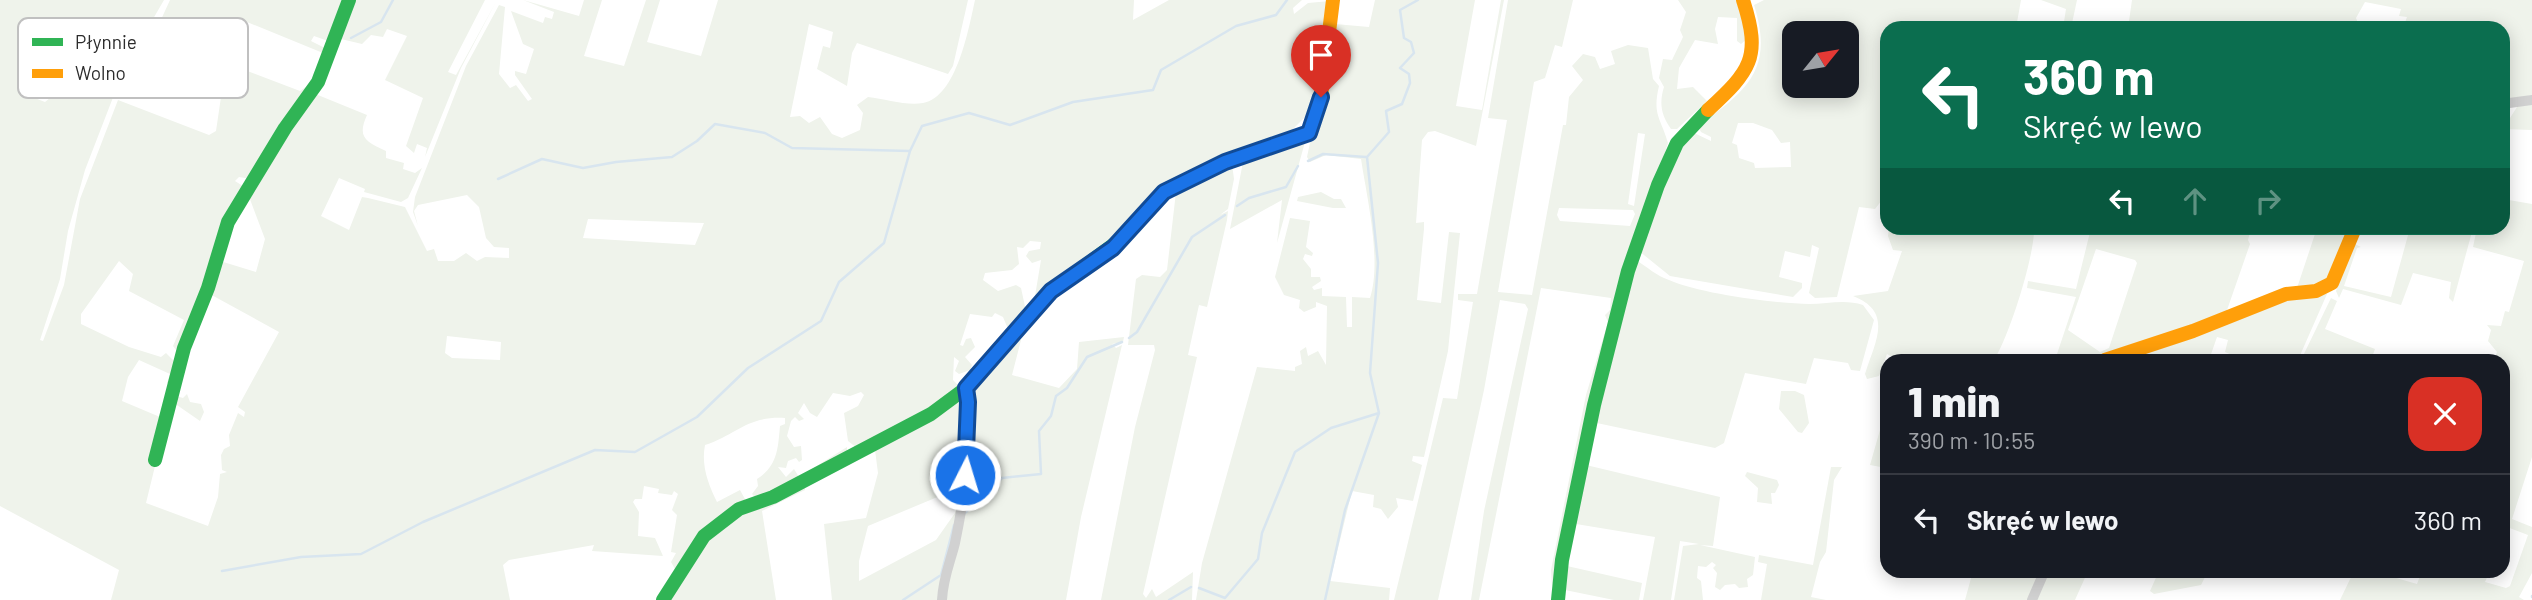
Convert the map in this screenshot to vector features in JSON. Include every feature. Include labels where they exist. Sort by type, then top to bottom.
[{"type":"street","points":[[155,460],[184,348],[208,288],[228,222],[285,128],[318,82],[349,0]]},
{"type":"street","points":[[663,600],[704,536],[739,509],[773,498],[931,414],[966,388],[1051,291],[1113,248],[1164,192],[1225,162],[1309,133],[1321,97],[1333,0]]},
{"type":"street","points":[[1558,600],[1563,549],[1591,409],[1633,254],[1678,140],[1730,94],[1747,71],[1755,49],[1752,21],[1743,0]]},
{"type":"street","points":[[2510,103],[2532,100]]},
{"type":"street","points":[[2123,354],[2193,331],[2286,294],[2316,291],[2332,283],[2352,235]]},
{"type":"street","points":[[942,600],[944,572],[954,545],[962,502],[968,447],[966,388]]},
{"type":"street","points":[[2032,600],[2042,578]]},
{"type":"shaded area","points":[[0,0],[164,0],[154,18],[18,18],[18,98],[35,98],[45,102],[50,98],[113,98],[85,170],[68,231],[60,279],[40,340],[43,341],[64,285],[80,199],[118,100],[209,135],[216,131],[221,98],[248,98],[248,71],[300,91],[307,86],[251,179],[239,177],[235,181],[246,188],[176,350],[173,346],[184,320],[129,291],[133,274],[119,261],[81,314],[81,324],[129,347],[161,357],[166,353],[175,362],[172,385],[167,383],[170,374],[139,360],[128,377],[122,401],[160,417],[157,458],[146,503],[208,526],[218,497],[220,474],[227,472],[222,470],[221,455],[224,449],[230,446],[229,435],[238,413],[244,417],[245,412],[238,407],[279,332],[208,293],[220,261],[256,272],[265,239],[248,194],[313,93],[367,115],[363,133],[368,141],[386,151],[386,158],[404,163],[403,169],[415,173],[422,168],[408,198],[401,202],[364,192],[365,189],[339,178],[321,216],[349,230],[362,197],[368,198],[405,207],[427,251],[434,249],[438,261],[454,261],[466,253],[477,261],[485,257],[509,258],[509,248],[494,247],[486,238],[479,207],[467,195],[418,205],[414,211],[418,226],[413,212],[415,197],[466,66],[499,5],[505,7],[499,74],[510,88],[516,85],[528,101],[532,99],[515,71],[526,74],[534,49],[523,44],[511,11],[543,23],[545,17],[552,19],[554,12],[523,0],[579,16],[584,0],[602,0],[584,56],[624,66],[646,0],[660,0],[647,42],[701,56],[718,0],[968,0],[953,66],[948,74],[857,43],[852,53],[847,86],[817,69],[823,46],[830,48],[833,32],[809,24],[790,117],[800,116],[809,123],[820,117],[832,134],[842,138],[860,130],[863,113],[857,105],[868,97],[917,104],[935,98],[945,88],[959,59],[975,0],[1134,0],[1133,20],[1169,0],[1302,0],[1293,8],[1294,14],[1308,3],[1330,1],[1314,97],[1306,116],[1291,131],[1179,176],[1156,191],[1116,241],[1034,302],[1041,260],[1032,263],[1026,256],[1029,251],[1040,249],[1041,242],[1030,241],[1023,248],[1017,247],[1019,264],[1012,270],[985,273],[983,280],[998,291],[1016,285],[1021,288],[1026,311],[1008,329],[1003,317],[995,313],[992,317],[970,314],[960,345],[963,346],[966,339],[971,338],[975,347],[965,357],[972,365],[970,370],[959,374],[955,371],[959,361],[954,357],[953,380],[959,386],[938,407],[857,448],[848,441],[844,413],[858,406],[864,395],[861,392],[850,396],[833,393],[817,417],[810,413],[804,403],[798,413],[804,419],[799,421],[795,417],[791,421],[787,436],[794,447],[801,446],[802,460],[799,462],[796,458],[788,461],[786,468],[778,467],[786,477],[794,469],[799,477],[847,447],[847,453],[800,481],[755,497],[752,494],[758,486],[757,479],[769,468],[776,456],[780,426],[785,424],[785,418],[751,423],[705,445],[706,474],[717,502],[740,490],[746,501],[675,569],[671,562],[676,553],[671,552],[677,515],[672,510],[678,494],[674,491],[672,495],[658,493],[659,489],[644,486],[642,499],[635,499],[633,502],[639,512],[638,536],[655,538],[663,556],[592,551],[594,545],[509,560],[503,565],[510,600],[111,600],[119,570],[0,506]],"holes":[[[588,219],[704,223],[695,245],[583,238]],[[447,336],[501,342],[500,360],[452,358],[445,353]]]},
{"type":"shaded area","points":[[170,0],[346,0],[328,41],[314,36],[311,41],[325,48],[316,76],[313,75],[323,53],[248,22],[248,18],[162,18]]},
{"type":"shaded area","points":[[351,0],[485,0],[448,72],[456,75],[497,0],[461,68],[425,157],[427,148],[417,144],[414,153],[406,146],[423,98],[385,80],[407,36],[387,29],[383,37],[371,35],[362,44],[341,39]]},
{"type":"shaded area","points":[[1375,0],[1475,0],[1456,106],[1482,110],[1501,0],[1504,0],[1476,146],[1435,131],[1428,132],[1422,140],[1416,223],[1424,222],[1424,229],[1417,300],[1441,303],[1449,232],[1460,233],[1448,351],[1424,457],[1413,456],[1412,461],[1422,465],[1413,501],[1396,498],[1398,507],[1388,519],[1381,509],[1373,507],[1374,495],[1352,491],[1330,581],[1390,588],[1389,600],[1196,600],[1202,563],[1257,367],[1295,371],[1295,367],[1302,364],[1300,351],[1306,347],[1308,356],[1318,351],[1326,365],[1327,306],[1316,302],[1316,307],[1304,312],[1299,308],[1300,300],[1284,295],[1275,277],[1290,218],[1310,221],[1306,247],[1313,253],[1312,256],[1305,254],[1303,259],[1311,269],[1311,277],[1320,277],[1321,281],[1312,287],[1314,290],[1322,288],[1322,296],[1346,297],[1347,327],[1352,327],[1352,297],[1370,298],[1374,248],[1361,159],[1326,155],[1310,162],[1307,157],[1335,24],[1369,27]]},
{"type":"shaded area","points":[[1508,0],[1573,0],[1562,47],[1555,45],[1545,78],[1534,82],[1498,292],[1532,295],[1563,125],[1566,125],[1569,97],[1583,80],[1572,66],[1583,54],[1595,57],[1600,69],[1615,64],[1611,51],[1628,45],[1648,48],[1653,79],[1659,86],[1656,104],[1658,116],[1668,143],[1618,301],[1552,587],[1551,570],[1586,395],[1608,322],[1605,315],[1610,310],[1611,298],[1541,288],[1479,600],[1471,600],[1484,511],[1528,309],[1525,304],[1500,300],[1484,390],[1438,600],[1394,600],[1443,398],[1457,399],[1473,302],[1458,300],[1458,294],[1477,294],[1507,120],[1488,118]],"holes":[[[1638,133],[1645,134],[1634,206],[1628,204]],[[1559,208],[1633,210],[1635,214],[1630,226],[1560,221],[1557,215]]]},
{"type":"shaded area","points":[[1678,0],[1736,0],[1748,38],[1741,44],[1737,41],[1737,18],[1718,17],[1715,29],[1718,44],[1695,40],[1679,68],[1677,89],[1693,87],[1707,101],[1677,129],[1671,129],[1662,109],[1664,87],[1659,78],[1663,59],[1672,60],[1683,37],[1680,30],[1686,12]]},
{"type":"shaded area","points":[[1764,0],[2021,0],[2017,21],[1880,21],[1880,203],[1875,209],[1859,207],[1837,297],[1815,298],[1809,293],[1819,248],[1812,245],[1810,257],[1785,251],[1779,277],[1802,283],[1802,288],[1793,297],[1670,276],[1639,251],[1672,160],[1692,132],[1711,141],[1711,137],[1701,132],[1698,126],[1742,90],[1752,77],[1761,47],[1760,28],[1754,5]],"holes":[[[1738,123],[1753,123],[1772,130],[1781,143],[1790,142],[1791,167],[1755,168],[1754,163],[1739,158],[1737,145],[1732,143]]]},
{"type":"shaded area","points":[[2041,0],[2077,0],[2072,21],[2064,21],[2066,9]]},
{"type":"shaded area","points":[[2132,0],[2532,0],[2532,95],[2510,100],[2510,21],[2406,21],[2407,17],[2399,16],[2401,9],[2365,2],[2356,18],[2357,21],[2129,21]]},
{"type":"shaded area","points":[[2532,101],[2532,130],[2510,129],[2510,118],[2517,107]]},
{"type":"shaded area","points":[[1305,142],[1277,243],[1282,200],[1230,229],[1243,162]]},
{"type":"shaded area","points":[[1232,164],[1234,179],[1228,209],[1220,215],[1228,211],[1227,220],[1207,307],[1199,305],[1188,355],[1197,357],[1143,594],[1146,598],[1152,589],[1156,597],[1193,572],[1192,600],[1101,600],[1135,427],[1155,350],[1154,345],[1128,345],[1136,279],[1142,275],[1160,277],[1167,270],[1176,192]]},
{"type":"shaded area","points":[[1321,192],[1334,199],[1341,199],[1346,208],[1297,201],[1298,197]]},
{"type":"shaded area","points":[[2510,200],[2532,204],[2532,457],[2512,519],[2532,527],[2532,573],[2519,597],[2524,600],[2340,600],[2351,578],[2396,578],[2417,584],[2419,578],[2487,578],[2485,582],[2506,588],[2510,586],[2528,535],[2510,528],[2510,354],[2496,354],[2488,341],[2491,330],[2487,325],[2501,326],[2505,311],[2509,312],[2524,261],[2473,247],[2476,235],[2510,235]]},
{"type":"shaded area","points":[[2033,235],[2020,296],[1997,354],[1880,354],[1879,376],[1867,379],[1865,374],[1876,339],[1877,319],[1874,310],[1853,296],[1888,291],[1902,251],[1893,250],[1888,236]]},
{"type":"shaded area","points":[[2089,235],[2249,235],[2250,244],[2226,313],[2110,354],[2057,354],[2076,297],[2027,288],[2028,281],[2076,289]],"holes":[[[2096,249],[2135,260],[2137,263],[2109,348],[2100,352],[2068,330]]]},
{"type":"shaded area","points":[[2315,235],[2350,235],[2327,282],[2297,288]]},
{"type":"shaded area","points":[[2408,235],[2471,235],[2453,302],[2449,298],[2451,282],[2413,273],[2401,305],[2343,289],[2339,298],[2336,291],[2355,244],[2361,247],[2357,248],[2344,286],[2391,297]]},
{"type":"shaded area","points":[[1636,260],[1665,278],[1718,293],[1757,300],[1863,305],[1874,320],[1860,371],[1851,370],[1848,363],[1814,358],[1806,384],[1745,373],[1724,443],[1715,448],[1592,422]]},
{"type":"shaded area","points":[[2323,290],[2327,294],[2301,354],[2230,354],[2225,352],[2228,340],[2217,337],[2211,354],[2128,354],[2265,303]]},
{"type":"shaded area","points":[[2331,298],[2337,301],[2325,329],[2375,349],[2373,354],[2304,354]]},
{"type":"shaded area","points":[[1124,337],[1123,342],[1112,344],[1116,348],[1122,345],[1081,517],[1066,600],[944,600],[968,471],[972,381],[1015,338],[1021,340],[1012,375],[1059,388],[1077,369],[1079,342]]},
{"type":"shaded area","points":[[1781,391],[1795,391],[1804,395],[1809,423],[1802,433],[1798,432],[1779,409]]},
{"type":"shaded area","points":[[964,393],[966,446],[962,484],[940,600],[832,600],[824,524],[866,518],[878,473],[875,450]],"holes":[[[959,488],[955,513],[936,540],[859,581],[859,561],[868,526]]]},
{"type":"shaded area","points":[[187,394],[190,402],[201,404],[204,412],[200,421],[174,403],[176,396],[183,398]]},
{"type":"shaded area","points":[[1880,430],[1880,467],[1870,465]]},
{"type":"shaded area","points":[[1586,465],[1720,497],[1713,546],[1700,545],[1755,557],[1753,575],[1747,579],[1748,587],[1725,585],[1720,590],[1715,587],[1717,573],[1713,568],[1716,565],[1712,562],[1706,567],[1698,566],[1697,578],[1701,581],[1703,600],[1674,600],[1683,546],[1699,544],[1680,541],[1671,600],[1643,600],[1655,537],[1576,524]]},
{"type":"shaded area","points":[[1831,467],[1842,467],[1834,480],[1826,552],[1820,562],[1811,597],[1826,600],[1761,600],[1767,564],[1758,562],[1759,555],[1813,565]]},
{"type":"shaded area","points":[[1747,472],[1777,480],[1779,485],[1775,493],[1771,493],[1772,504],[1757,502],[1758,488],[1745,476]]},
{"type":"shaded area","points":[[805,486],[805,490],[762,511],[776,600],[669,600],[678,579],[723,522]]},
{"type":"shaded area","points":[[1567,566],[1642,583],[1639,600],[1614,600],[1565,590]]},
{"type":"shaded area","points":[[1971,578],[2040,578],[2029,600],[1965,600]]},
{"type":"shaded area","points":[[2045,578],[2085,578],[2075,600],[2034,600]]},
{"type":"shaded area","points":[[2156,578],[2204,578],[2201,585],[2154,594],[2150,591]]},
{"type":"waterway","points":[[351,38],[381,22],[393,0]]},
{"type":"waterway","points":[[222,571],[301,557],[361,554],[423,522],[595,450],[635,452],[697,417],[748,368],[821,321],[839,282],[884,243],[910,151],[922,126],[969,113],[1010,125],[1073,102],[1153,90],[1161,70],[1236,26],[1276,15],[1287,0]]},
{"type":"waterway","points":[[1199,588],[1225,598],[1258,559],[1262,533],[1295,452],[1331,428],[1379,413],[1370,373],[1378,263],[1367,157],[1389,132],[1386,111],[1402,104],[1410,83],[1409,74],[1400,68],[1414,53],[1411,42],[1404,38],[1400,10],[1418,0]]},
{"type":"waterway","points":[[498,179],[542,159],[583,168],[672,157],[697,141],[715,124],[765,133],[792,148],[910,151]]},
{"type":"waterway","points":[[1308,161],[1323,154],[1366,157]]},
{"type":"waterway","points":[[1237,206],[1249,198],[1286,187],[1298,166]]},
{"type":"waterway","points":[[1129,338],[1137,332],[1192,237],[1225,215]]},
{"type":"waterway","points":[[964,514],[1002,478],[1041,474],[1039,431],[1051,416],[1056,396],[1067,388],[1087,357],[1122,342]]},
{"type":"waterway","points":[[1325,600],[1345,510],[1379,413]]},
{"type":"waterway","points":[[903,600],[941,575],[954,525]]},
{"type":"waterway","points":[[1169,600],[1191,587]]},
{"type":"traffic: fast","points":[[155,460],[184,348],[208,288],[228,222],[285,128],[318,82],[349,0]]},
{"type":"traffic: fast","points":[[1558,600],[1562,560],[1594,405],[1628,271],[1658,185],[1677,143],[1708,110]]},
{"type":"traffic: fast","points":[[663,600],[704,536],[739,509],[773,497],[931,414],[966,388],[1051,291],[1121,239]]},
{"type":"traffic: slow","points":[[1121,239],[1164,192],[1225,162],[1309,133],[1321,97],[1333,0]]},
{"type":"traffic: slow","points":[[1708,110],[1734,85],[1748,62],[1751,36],[1743,0]]},
{"type":"traffic: slow","points":[[2123,354],[2193,331],[2286,294],[2316,291],[2332,283],[2352,235]]},
{"type":"route","points":[[965,475],[968,447],[966,388],[1051,291],[1113,248],[1164,192],[1225,162],[1309,133],[1321,97]]}]
